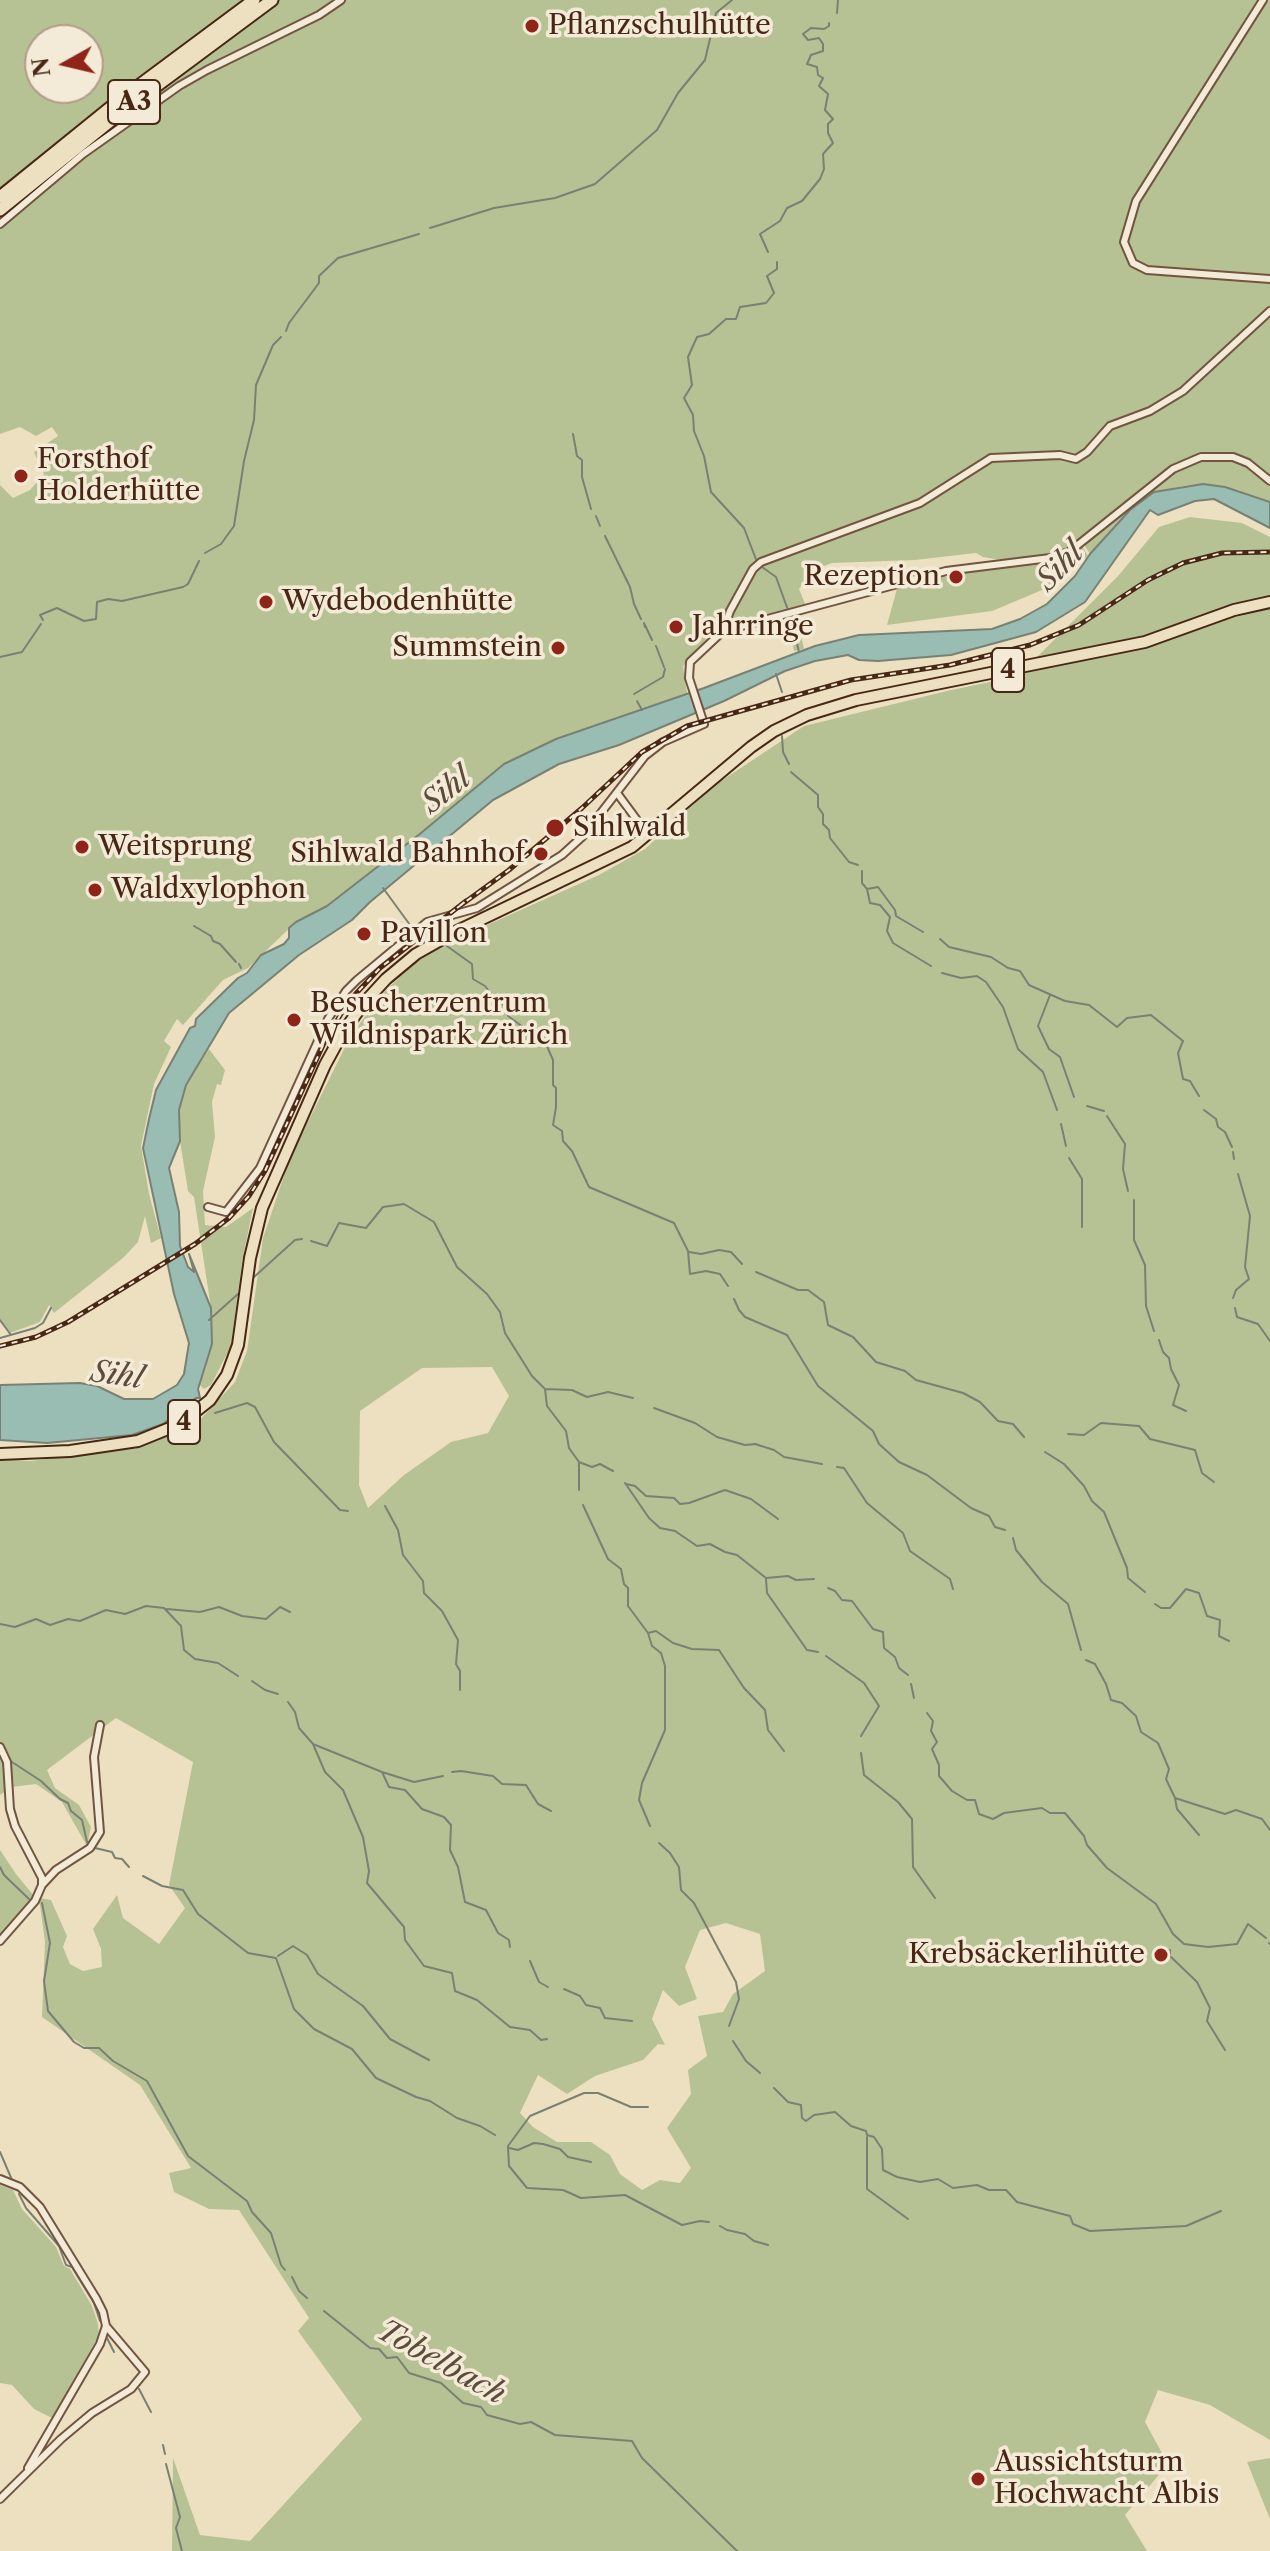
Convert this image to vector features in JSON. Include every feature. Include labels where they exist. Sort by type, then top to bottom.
[{"type":"highway","name":"A3","points":[[0,197],[121,99],[254,0]]},
{"type":"highway","name":"A3","points":[[0,210],[124,110],[272,0]]},
{"type":"main road","name":"4","points":[[0,1454],[70,1451],[138,1441],[174,1428],[205,1405],[223,1381],[238,1345],[250,1258],[267,1195],[325,1065],[358,1009],[392,974],[434,943],[604,862],[648,835],[751,747],[774,731],[817,711],[856,700],[1151,641],[1226,613],[1270,602]]},
{"type":"street","points":[[0,224],[83,154],[179,86],[319,15],[341,0]]},
{"type":"street","points":[[1263,0],[1136,201],[1124,242],[1133,263],[1147,270],[1270,279]]},
{"type":"street","points":[[208,1207],[226,1212],[260,1168],[328,1019],[357,980],[427,922],[477,908],[562,855],[583,836],[645,756],[663,742],[704,724],[691,686],[690,662],[723,631],[748,576],[761,562],[920,503],[991,458],[1060,455],[1076,459],[1087,452],[1110,426],[1150,411],[1183,391],[1270,311]]},
{"type":"street","points":[[723,631],[946,571],[1050,558],[1069,552],[1173,469],[1201,457],[1233,457],[1248,463],[1270,481]]},
{"type":"street","points":[[617,793],[648,835]]},
{"type":"street","points":[[0,1941],[35,1901],[42,1885],[56,1870],[90,1848],[100,1832],[94,1757],[100,1725]]},
{"type":"street","points":[[0,1747],[7,1762],[12,1817],[37,1865],[42,1885]]},
{"type":"street","points":[[37,1865],[44,1870],[56,1870]]},
{"type":"street","points":[[0,2179],[20,2187],[40,2207],[96,2298],[106,2326],[145,2372],[131,2389],[92,2413],[0,2499]]},
{"type":"street","points":[[25,2474],[100,2344],[106,2326]]},
{"type":"green space","points":[[0,0],[1270,0],[1270,502],[1225,487],[1203,484],[1184,486],[1154,492],[1130,510],[1090,554],[1081,540],[1066,550],[1006,561],[976,553],[915,560],[832,563],[813,570],[799,589],[806,606],[795,609],[804,649],[794,651],[785,611],[719,627],[683,666],[687,693],[556,739],[504,764],[327,906],[296,922],[248,968],[223,980],[183,1025],[177,1019],[164,1041],[171,1047],[154,1084],[141,1146],[161,1238],[151,1243],[145,1216],[138,1242],[123,1258],[54,1313],[49,1305],[40,1322],[10,1333],[0,1319],[0,485],[13,498],[30,490],[44,474],[34,452],[58,436],[52,427],[36,436],[20,427],[0,434]]},
{"type":"green space","points":[[1190,517],[1242,523],[1270,537],[1270,2440],[1210,2405],[1158,2390],[1145,2422],[1168,2464],[1125,2515],[1147,2551],[172,2551],[173,2458],[200,2535],[250,2541],[362,2419],[298,2331],[309,2318],[239,2210],[209,2209],[174,2192],[169,2173],[191,2168],[140,2085],[42,2017],[45,1942],[39,1898],[51,1900],[67,1936],[63,1947],[70,1964],[83,1971],[102,1967],[101,1949],[93,1929],[117,1895],[123,1918],[159,1944],[185,1908],[169,1885],[193,1762],[116,1718],[47,1770],[55,1788],[79,1805],[91,1827],[87,1846],[62,1802],[36,1784],[12,1787],[0,1795],[0,1459],[30,1461],[137,1448],[198,1422],[235,1382],[247,1351],[263,1238],[290,1158],[350,1037],[379,997],[412,965],[449,942],[599,875],[645,849],[715,785],[804,726],[1018,676],[1118,576],[1159,527]],"holes":[[[492,1367],[509,1396],[488,1433],[451,1442],[404,1475],[368,1508],[359,1485],[360,1411],[422,1368]],[[726,1923],[760,1934],[765,1971],[733,1994],[723,2012],[698,2016],[707,2056],[688,2070],[691,2094],[667,2128],[691,2168],[680,2183],[660,2180],[642,2190],[620,2174],[610,2155],[591,2142],[557,2142],[533,2127],[520,2113],[538,2075],[567,2094],[595,2076],[643,2060],[658,2044],[665,2045],[652,2019],[663,1990],[679,2006],[697,1999],[685,1967],[700,1930]]]},
{"type":"green space","points":[[1082,546],[1088,556],[1047,588],[992,611],[887,625],[898,585],[947,572],[1070,553]]},
{"type":"green space","points":[[209,1049],[225,1070],[212,1102],[215,1137],[203,1191],[205,1225],[226,1227],[253,1208],[231,1346],[211,1385],[204,1389],[199,1384],[212,1344],[211,1308],[194,1197],[188,1191],[180,1141],[179,1110],[186,1085]]},
{"type":"green space","points":[[0,1850],[34,1896],[0,1936]]},
{"type":"green space","points":[[0,2185],[13,2190],[22,2209],[56,2247],[64,2266],[70,2269],[92,2306],[98,2324],[99,2335],[52,2418],[34,2409],[12,2385],[0,2383]]},
{"type":"green space","points":[[1270,2458],[1270,2519],[1247,2462]]},
{"type":"water","points":[[1203,484],[1225,487],[1270,502],[1270,528],[1214,499],[1195,501],[1158,515],[1150,510],[1085,602],[1036,632],[951,655],[878,661],[859,660],[848,655],[815,661],[785,671],[724,701],[619,745],[559,764],[493,800],[352,920],[299,955],[229,1013],[186,1085],[179,1110],[180,1141],[169,1168],[179,1212],[180,1246],[188,1267],[194,1272],[189,1254],[211,1308],[212,1344],[198,1389],[200,1398],[163,1424],[132,1435],[47,1443],[0,1440],[0,1385],[80,1383],[97,1386],[124,1399],[153,1399],[177,1385],[184,1374],[189,1343],[174,1294],[143,1148],[156,1090],[190,1028],[195,1026],[196,1019],[247,973],[261,955],[284,944],[289,938],[289,928],[296,922],[327,906],[504,764],[556,739],[815,646],[859,635],[992,629],[1020,619],[1047,604],[1075,576],[1090,554],[1130,510],[1154,492]]},
{"type":"waterway","points":[[430,228],[494,208],[555,198],[595,184],[657,130],[678,93],[705,60],[716,13],[732,0]]},
{"type":"waterway","points":[[837,13],[838,0]]},
{"type":"waterway","points":[[768,252],[760,234],[780,221],[787,208],[802,201],[820,179],[824,169],[823,154],[833,143],[828,133],[828,124],[833,119],[825,110],[828,94],[819,86],[823,78],[818,75],[817,67],[807,64],[811,55],[823,51],[823,44],[819,38],[808,40],[803,34],[811,28],[824,29],[829,23]]},
{"type":"waterway","points":[[286,331],[319,283],[319,276],[338,258],[419,234]]},
{"type":"waterway","points":[[757,562],[744,528],[711,492],[704,456],[694,431],[693,415],[684,398],[692,385],[688,357],[697,337],[709,334],[726,319],[736,319],[740,307],[766,303],[774,293],[767,276],[777,269],[777,262]]},
{"type":"waterway","points":[[205,553],[221,544],[234,526],[254,420],[256,385],[273,345],[281,337]]},
{"type":"waterway","points":[[573,434],[577,456],[582,460],[582,477],[591,509]]},
{"type":"waterway","points":[[596,516],[600,526]]},
{"type":"waterway","points":[[605,536],[630,587],[641,619]]},
{"type":"waterway","points":[[43,620],[40,615],[57,608],[84,621],[96,619],[97,602],[108,599],[122,601],[183,587],[188,584],[199,561]]},
{"type":"waterway","points":[[762,567],[776,577],[788,610]]},
{"type":"waterway","points":[[790,615],[799,652]]},
{"type":"waterway","points":[[645,627],[644,623],[652,640]]},
{"type":"waterway","points":[[0,657],[22,652],[41,624]]},
{"type":"waterway","points":[[656,646],[664,667]]},
{"type":"waterway","points":[[634,694],[663,677],[665,669]]},
{"type":"waterway","points":[[776,674],[782,692]]},
{"type":"waterway","points":[[637,701],[642,710]]},
{"type":"waterway","points":[[782,736],[783,752],[789,764]]},
{"type":"waterway","points":[[791,772],[818,795],[818,807],[830,838],[849,862],[858,865]]},
{"type":"waterway","points":[[862,871],[862,883],[867,889],[878,887],[896,916],[923,932]]},
{"type":"waterway","points":[[383,888],[413,929]]},
{"type":"waterway","points":[[867,889],[870,903],[880,905],[890,917],[887,931],[893,943],[931,966]]},
{"type":"waterway","points":[[194,926],[211,936],[236,962]]},
{"type":"waterway","points":[[940,939],[949,947],[991,957],[1008,968],[1020,971],[1029,985],[1065,1001],[1089,1005],[1117,1027],[1127,1018],[1151,1015],[1183,1041],[1178,1053],[1183,1079],[1190,1081],[1199,1096]]},
{"type":"waterway","points":[[444,944],[472,964],[473,979],[485,986],[507,1008],[508,1016],[546,1044],[553,1060],[553,1085],[556,1088],[553,1125],[562,1131],[563,1141],[572,1151],[589,1187],[674,1223],[688,1251],[690,1274],[706,1271],[720,1274],[728,1286]]},
{"type":"waterway","points":[[239,964],[241,968]]},
{"type":"waterway","points":[[942,973],[961,978],[977,976],[986,982],[1003,1007],[1018,1049],[1043,1072],[1057,1110]]},
{"type":"waterway","points":[[1050,995],[1038,1026],[1049,1049],[1060,1057],[1074,1097]]},
{"type":"waterway","points":[[1087,1106],[1104,1111]]},
{"type":"waterway","points":[[1204,1110],[1216,1119],[1232,1147]]},
{"type":"waterway","points":[[1107,1116],[1125,1144],[1123,1169],[1128,1191]]},
{"type":"waterway","points":[[1061,1124],[1066,1146]]},
{"type":"waterway","points":[[1233,1152],[1234,1159]]},
{"type":"waterway","points":[[1069,1158],[1082,1179],[1082,1227]]},
{"type":"waterway","points":[[1233,1298],[1236,1290],[1249,1279],[1245,1267],[1250,1216],[1238,1174]]},
{"type":"waterway","points":[[1134,1200],[1134,1240],[1145,1265],[1146,1306],[1154,1331]]},
{"type":"waterway","points":[[311,1241],[327,1246],[339,1223],[366,1228],[383,1207],[404,1204],[434,1222],[457,1267],[487,1294],[500,1312],[505,1333],[532,1376],[545,1389],[547,1406],[566,1431],[569,1448],[579,1462],[592,1467],[600,1464],[613,1471]]},
{"type":"waterway","points":[[254,1277],[295,1240],[302,1239]]},
{"type":"waterway","points":[[689,1252],[731,1252],[742,1264]]},
{"type":"waterway","points":[[756,1272],[798,1290],[808,1290],[824,1302],[828,1325],[853,1337],[876,1362],[905,1371],[916,1380],[963,1393],[980,1402],[998,1421],[1013,1424],[1024,1437]]},
{"type":"waterway","points":[[209,1320],[238,1294]]},
{"type":"waterway","points":[[734,1299],[745,1317],[787,1335],[818,1386],[873,1431],[879,1444],[899,1462],[927,1475],[971,1508],[989,1516],[995,1527],[1005,1530]]},
{"type":"waterway","points":[[0,1338],[35,1328],[43,1323],[51,1308]]},
{"type":"waterway","points":[[1235,1308],[1237,1317],[1258,1324],[1270,1341]]},
{"type":"waterway","points":[[0,1320],[11,1335]]},
{"type":"waterway","points":[[1159,1340],[1179,1385],[1173,1405],[1186,1411]]},
{"type":"waterway","points":[[545,1389],[572,1390],[587,1397],[608,1392],[633,1398]]},
{"type":"waterway","points":[[215,1413],[247,1403],[255,1407],[274,1442],[340,1510],[348,1511]]},
{"type":"waterway","points":[[654,1408],[695,1423],[717,1437],[745,1445],[755,1444],[784,1457],[822,1464]]},
{"type":"waterway","points":[[1068,1434],[1084,1435],[1101,1423],[1139,1426],[1150,1439],[1195,1450],[1202,1473],[1214,1482]]},
{"type":"waterway","points":[[1045,1452],[1064,1464],[1104,1512],[1127,1568],[1128,1578],[1145,1592]]},
{"type":"waterway","points":[[579,1463],[579,1490]]},
{"type":"waterway","points":[[837,1467],[844,1468],[867,1503],[903,1533],[910,1551],[950,1579],[953,1589]]},
{"type":"waterway","points":[[625,1483],[649,1518],[660,1528],[675,1531],[697,1546],[710,1544],[737,1555],[766,1578],[788,1576],[796,1580],[814,1579]]},
{"type":"waterway","points":[[626,1484],[635,1486],[646,1496],[674,1498],[680,1504],[725,1490],[751,1499],[778,1519]]},
{"type":"waterway","points":[[583,1505],[608,1559],[621,1569],[628,1588],[628,1606],[648,1633],[652,1646],[661,1653],[665,1666],[665,1730],[642,1783],[639,1800],[650,1826]]},
{"type":"waterway","points":[[385,1506],[398,1530],[403,1555],[423,1581],[424,1593],[442,1611],[458,1640],[456,1664],[460,1671],[460,1690]]},
{"type":"waterway","points":[[1013,1538],[1016,1550],[1042,1582],[1068,1604],[1081,1650]]},
{"type":"waterway","points":[[766,1579],[767,1593],[807,1650],[818,1652]]},
{"type":"waterway","points":[[828,1588],[842,1600],[852,1601],[873,1629],[883,1632],[884,1648],[908,1675]]},
{"type":"waterway","points":[[1155,1604],[1170,1608],[1186,1589],[1199,1593],[1207,1616],[1220,1620],[1219,1636],[1229,1641]]},
{"type":"waterway","points":[[0,1624],[15,1627],[36,1619],[50,1625],[68,1619],[80,1621],[106,1610],[125,1614],[146,1606],[164,1608],[181,1626],[184,1650],[195,1659],[218,1663],[238,1676]]},
{"type":"waterway","points":[[167,1609],[200,1612],[219,1607],[242,1616],[266,1619],[280,1607],[290,1612]]},
{"type":"waterway","points":[[648,1633],[656,1631],[673,1643],[692,1649],[719,1650],[744,1688],[765,1710],[768,1730],[784,1751]]},
{"type":"waterway","points":[[826,1656],[864,1683],[879,1706],[861,1736]]},
{"type":"waterway","points":[[1086,1660],[1095,1664],[1111,1700],[1122,1703],[1136,1716],[1141,1732],[1158,1743],[1169,1769],[1166,1779],[1175,1798],[1225,1814],[1236,1810],[1262,1819],[1270,1830]]},
{"type":"waterway","points":[[252,1681],[278,1694]]},
{"type":"waterway","points":[[911,1684],[914,1698]]},
{"type":"waterway","points":[[288,1702],[295,1712],[299,1728],[313,1744],[414,1782],[443,1776]]},
{"type":"waterway","points":[[927,1713],[933,1721],[931,1731],[937,1742],[932,1749],[939,1765],[939,1776],[952,1791],[967,1800],[975,1800],[979,1814],[993,1819],[1004,1813],[1042,1808],[1050,1813],[1065,1813],[1107,1868],[1156,1904],[1173,1934],[1184,1944],[1208,1947],[1237,1944],[1248,1924],[1266,1938]]},
{"type":"waterway","points":[[313,1744],[325,1772],[343,1790],[363,1837],[369,1871],[367,1883],[404,1927],[405,1940],[424,1966],[452,1973],[455,1991],[477,2000],[510,2027],[530,2030],[541,2040],[547,2039]]},
{"type":"waterway","points":[[861,1753],[864,1775],[898,1802],[912,1819],[913,1867],[935,1898]]},
{"type":"waterway","points":[[12,1762],[68,1803],[71,1811],[82,1820],[87,1842]]},
{"type":"waterway","points":[[382,1772],[389,1787],[405,1790],[422,1809],[444,1817],[451,1825],[450,1850],[458,1867],[465,1902],[486,1910],[498,1933],[509,1940],[510,1947]]},
{"type":"waterway","points":[[452,1772],[493,1776],[502,1784],[526,1785],[538,1804],[551,1811]]},
{"type":"waterway","points":[[1175,1798],[1177,1809],[1199,1835]]},
{"type":"waterway","points":[[659,1843],[679,1867],[681,1890],[694,1903],[736,1982],[739,1999],[729,2026]]},
{"type":"waterway","points":[[95,1848],[112,1852],[115,1858],[122,1859],[129,1867]]},
{"type":"waterway","name":"Tobelbach","points":[[0,1867],[4,1875],[29,1899]]},
{"type":"waterway","points":[[143,1876],[162,1886],[183,1890],[198,1914],[248,1953],[276,1958],[294,2009],[314,2029],[352,2049],[376,2078],[430,2101],[457,2118],[495,2135]]},
{"type":"waterway","name":"Tobelbach","points":[[42,1903],[50,1943],[44,1981],[48,2011],[74,2042],[84,2048],[99,2048],[113,2061],[147,2081],[188,2156],[247,2201],[252,2212],[271,2233],[285,2270]]},
{"type":"waterway","points":[[278,1956],[293,1946],[307,1955],[318,1974],[363,2006],[390,2039],[429,2060]]},
{"type":"waterway","points":[[1170,1950],[1170,1956],[1197,1982],[1210,2008],[1207,2021],[1225,2050]]},
{"type":"waterway","points":[[530,1961],[539,1982],[548,1987]]},
{"type":"waterway","points":[[564,1989],[580,1996],[586,2005],[600,2008],[605,2018],[632,2021]]},
{"type":"waterway","points":[[733,2041],[746,2061],[760,2073]]},
{"type":"waterway","points":[[774,2088],[788,2102],[801,2105],[802,2118],[806,2121],[814,2115],[835,2112],[851,2126],[866,2131],[882,2149],[883,2170],[897,2177],[920,2182],[938,2179],[953,2188],[977,2185],[989,2190],[1006,2190],[1017,2202],[1070,2216],[1073,2224],[1090,2231],[1186,2226],[1221,2211]]},
{"type":"waterway","points":[[508,2146],[530,2116],[584,2093],[598,2093],[631,2107],[648,2107]]},
{"type":"waterway","points":[[867,2137],[867,2189],[908,2219]]},
{"type":"waterway","points":[[509,2148],[518,2150],[534,2143],[543,2144],[560,2149],[568,2157],[591,2162]]},
{"type":"waterway","points":[[508,2147],[509,2166],[527,2188],[563,2190],[581,2198],[625,2195],[682,2225],[709,2222]]},
{"type":"waterway","points":[[0,2152],[12,2180]]},
{"type":"waterway","points":[[19,2194],[26,2208],[59,2246],[66,2265],[72,2267],[94,2303],[100,2321]]},
{"type":"waterway","points":[[720,2226],[768,2245]]},
{"type":"waterway","name":"Tobelbach","points":[[292,2277],[299,2291],[307,2298]]},
{"type":"waterway","name":"Tobelbach","points":[[324,2311],[370,2348],[379,2349],[387,2358],[397,2357],[409,2373],[441,2383],[463,2403],[481,2407],[487,2415],[520,2424],[531,2422],[555,2435],[632,2441],[642,2458],[737,2551]]},
{"type":"waterway","points":[[107,2338],[114,2352]]},
{"type":"waterway","points":[[139,2389],[151,2412]]},
{"type":"waterway","points":[[163,2445],[165,2454]]},
{"type":"waterway","points":[[166,2464],[180,2517],[176,2528],[182,2551]]},
{"type":"railway","points":[[457,908],[509,870],[642,752],[687,726],[851,680],[950,665],[1030,645],[1079,625],[1148,580],[1183,563],[1222,553],[1270,552]]},
{"type":"railway","points":[[0,1346],[36,1337],[68,1322],[195,1244],[229,1218],[249,1196],[265,1171],[325,1041],[348,1002],[380,968],[466,901]]},
{"type":"place","name":"Pflanzschulhütte","points":[[532,26]]},
{"type":"place","name":"Forsthof Holderhütte","points":[[21,476]]},
{"type":"place","name":"Rezeption","points":[[956,577]]},
{"type":"place","name":"Wydebodenhütte","points":[[266,602]]},
{"type":"place","name":"Jahrringe","points":[[676,627]]},
{"type":"place","name":"Summstein","points":[[558,648]]},
{"type":"place","name":"Sihlwald","points":[[555,828]]},
{"type":"place","name":"Weitsprung","points":[[82,847]]},
{"type":"place","name":"Sihlwald Bahnhof","points":[[541,854]]},
{"type":"place","name":"Waldxylophon","points":[[95,890]]},
{"type":"place","name":"Pavillon","points":[[364,934]]},
{"type":"place","name":"Besucherzentrum Wildnispark Zürich","points":[[294,1020]]},
{"type":"place","name":"Krebsäckerlihütte","points":[[1161,1955]]},
{"type":"place","name":"Aussichtsturm Hochwacht Albis","points":[[978,2479]]},
{"type":"water label","name":"Sihl","points":[[1061,567]]},
{"type":"water label","name":"Sihl","points":[[447,791]]},
{"type":"water label","name":"Sihl","points":[[117,1376]]}]
